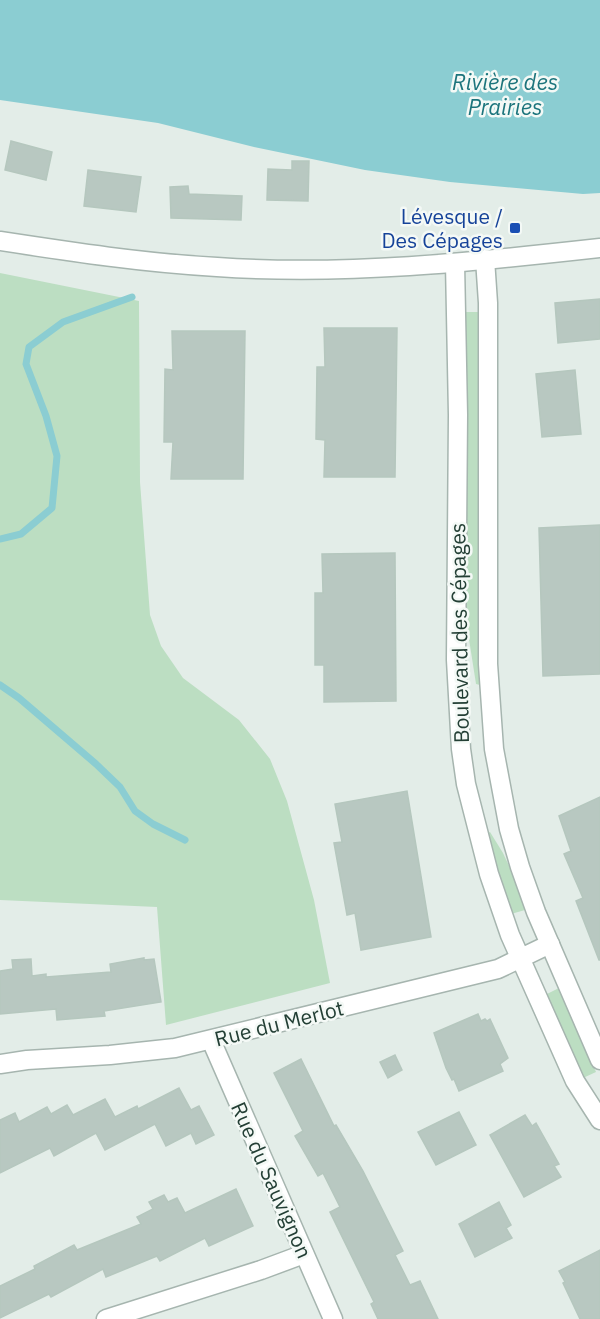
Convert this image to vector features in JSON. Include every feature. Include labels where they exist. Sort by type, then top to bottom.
[{"type":"street","points":[[0,241],[151,262],[219,268],[335,269],[455,263],[600,248]]},
{"type":"street","name":"Boulevard des Cépages","points":[[485,260],[488,303],[490,713],[494,749],[520,867],[536,912],[600,1060]]},
{"type":"street","name":"Boulevard des Cépages","points":[[455,263],[458,414],[456,660],[461,749],[479,838],[496,896],[520,959],[575,1081],[600,1120]]},
{"type":"street","name":"Rue du Merlot","points":[[0,1065],[27,1060],[175,1048],[498,969],[550,944]]},
{"type":"street","name":"Rue du Sauvignon","points":[[211,1040],[333,1319]]},
{"type":"street","points":[[106,1319],[304,1254]]},
{"type":"green space","points":[[0,273],[139,301],[140,482],[150,615],[161,646],[183,678],[239,720],[270,759],[287,801],[314,900],[330,983],[166,1025],[157,907],[0,900]]},
{"type":"green space","points":[[466,312],[482,312],[480,685],[476,684],[466,620]]},
{"type":"green space","points":[[490,832],[516,881],[525,910],[511,914],[486,834]]},
{"type":"green space","points":[[559,988],[596,1072],[583,1078],[545,995]]},
{"type":"water","name":"Rivière des Prairies","points":[[0,0],[600,0],[600,193],[583,194],[450,182],[365,170],[254,147],[158,123],[0,100]]},
{"type":"building","points":[[11,141],[52,152],[46,180],[5,170]]},
{"type":"building","points":[[292,161],[309,161],[308,201],[267,200],[268,169],[292,170]]},
{"type":"building","points":[[88,170],[141,177],[136,212],[84,206]]},
{"type":"building","points":[[188,186],[189,194],[242,196],[241,220],[171,218],[170,187]]},
{"type":"building","points":[[600,299],[600,339],[558,343],[555,303]]},
{"type":"building","points":[[324,328],[397,328],[395,477],[324,477],[325,440],[316,439],[317,367],[325,367]]},
{"type":"building","points":[[172,331],[245,331],[243,479],[171,479],[173,442],[164,442],[165,369],[173,370]]},
{"type":"building","points":[[575,370],[581,434],[542,437],[536,374]]},
{"type":"building","points":[[600,525],[600,674],[543,676],[539,528]]},
{"type":"building","points":[[395,553],[396,701],[324,702],[324,665],[315,665],[315,593],[323,593],[322,554]]},
{"type":"building","points":[[407,791],[431,937],[361,950],[355,913],[347,915],[334,843],[342,842],[335,804]]},
{"type":"building","points":[[600,797],[599,960],[576,901],[583,898],[564,854],[571,851],[559,816]]},
{"type":"building","points":[[144,958],[144,960],[154,959],[161,1002],[104,1011],[105,1016],[57,1020],[56,1009],[0,1014],[0,971],[13,969],[12,960],[31,959],[32,976],[46,974],[46,977],[111,972],[110,964]]},
{"type":"building","points":[[478,1014],[481,1021],[490,1019],[508,1058],[500,1064],[503,1071],[459,1091],[446,1068],[434,1033]]},
{"type":"building","points":[[395,1055],[402,1070],[388,1078],[380,1062]]},
{"type":"building","points":[[301,1059],[334,1126],[336,1125],[363,1171],[403,1251],[395,1255],[410,1285],[420,1281],[438,1319],[378,1319],[371,1304],[374,1302],[330,1212],[340,1207],[323,1173],[318,1176],[295,1136],[303,1131],[274,1073]]},
{"type":"building","points":[[179,1088],[191,1110],[199,1106],[214,1135],[196,1144],[191,1133],[166,1146],[155,1124],[105,1150],[96,1133],[54,1156],[50,1148],[0,1173],[0,1120],[15,1113],[19,1122],[47,1107],[51,1114],[67,1105],[73,1115],[105,1099],[115,1117],[137,1106],[138,1109]]},
{"type":"building","points":[[459,1112],[476,1145],[436,1165],[418,1132]]},
{"type":"building","points":[[525,1115],[532,1126],[536,1123],[559,1164],[554,1166],[561,1177],[524,1197],[490,1135]]},
{"type":"building","points":[[236,1189],[253,1226],[209,1246],[205,1238],[160,1261],[157,1256],[106,1277],[103,1269],[51,1297],[49,1294],[0,1318],[0,1286],[35,1269],[34,1266],[74,1245],[77,1250],[141,1224],[137,1217],[153,1209],[149,1202],[164,1195],[168,1202],[177,1198],[185,1213]]},
{"type":"building","points":[[499,1202],[511,1225],[506,1228],[512,1238],[475,1257],[459,1224]]},
{"type":"building","points":[[600,1250],[600,1319],[580,1319],[559,1271]]},
{"type":"waterway","points":[[0,539],[21,534],[52,508],[57,456],[46,416],[26,364],[29,347],[63,322],[132,297]]},
{"type":"waterway","points":[[0,685],[19,698],[96,764],[120,787],[135,811],[153,824],[185,840]]},
{"type":"place","name":"Lévesque / Des Cépages","points":[[515,228]]}]
